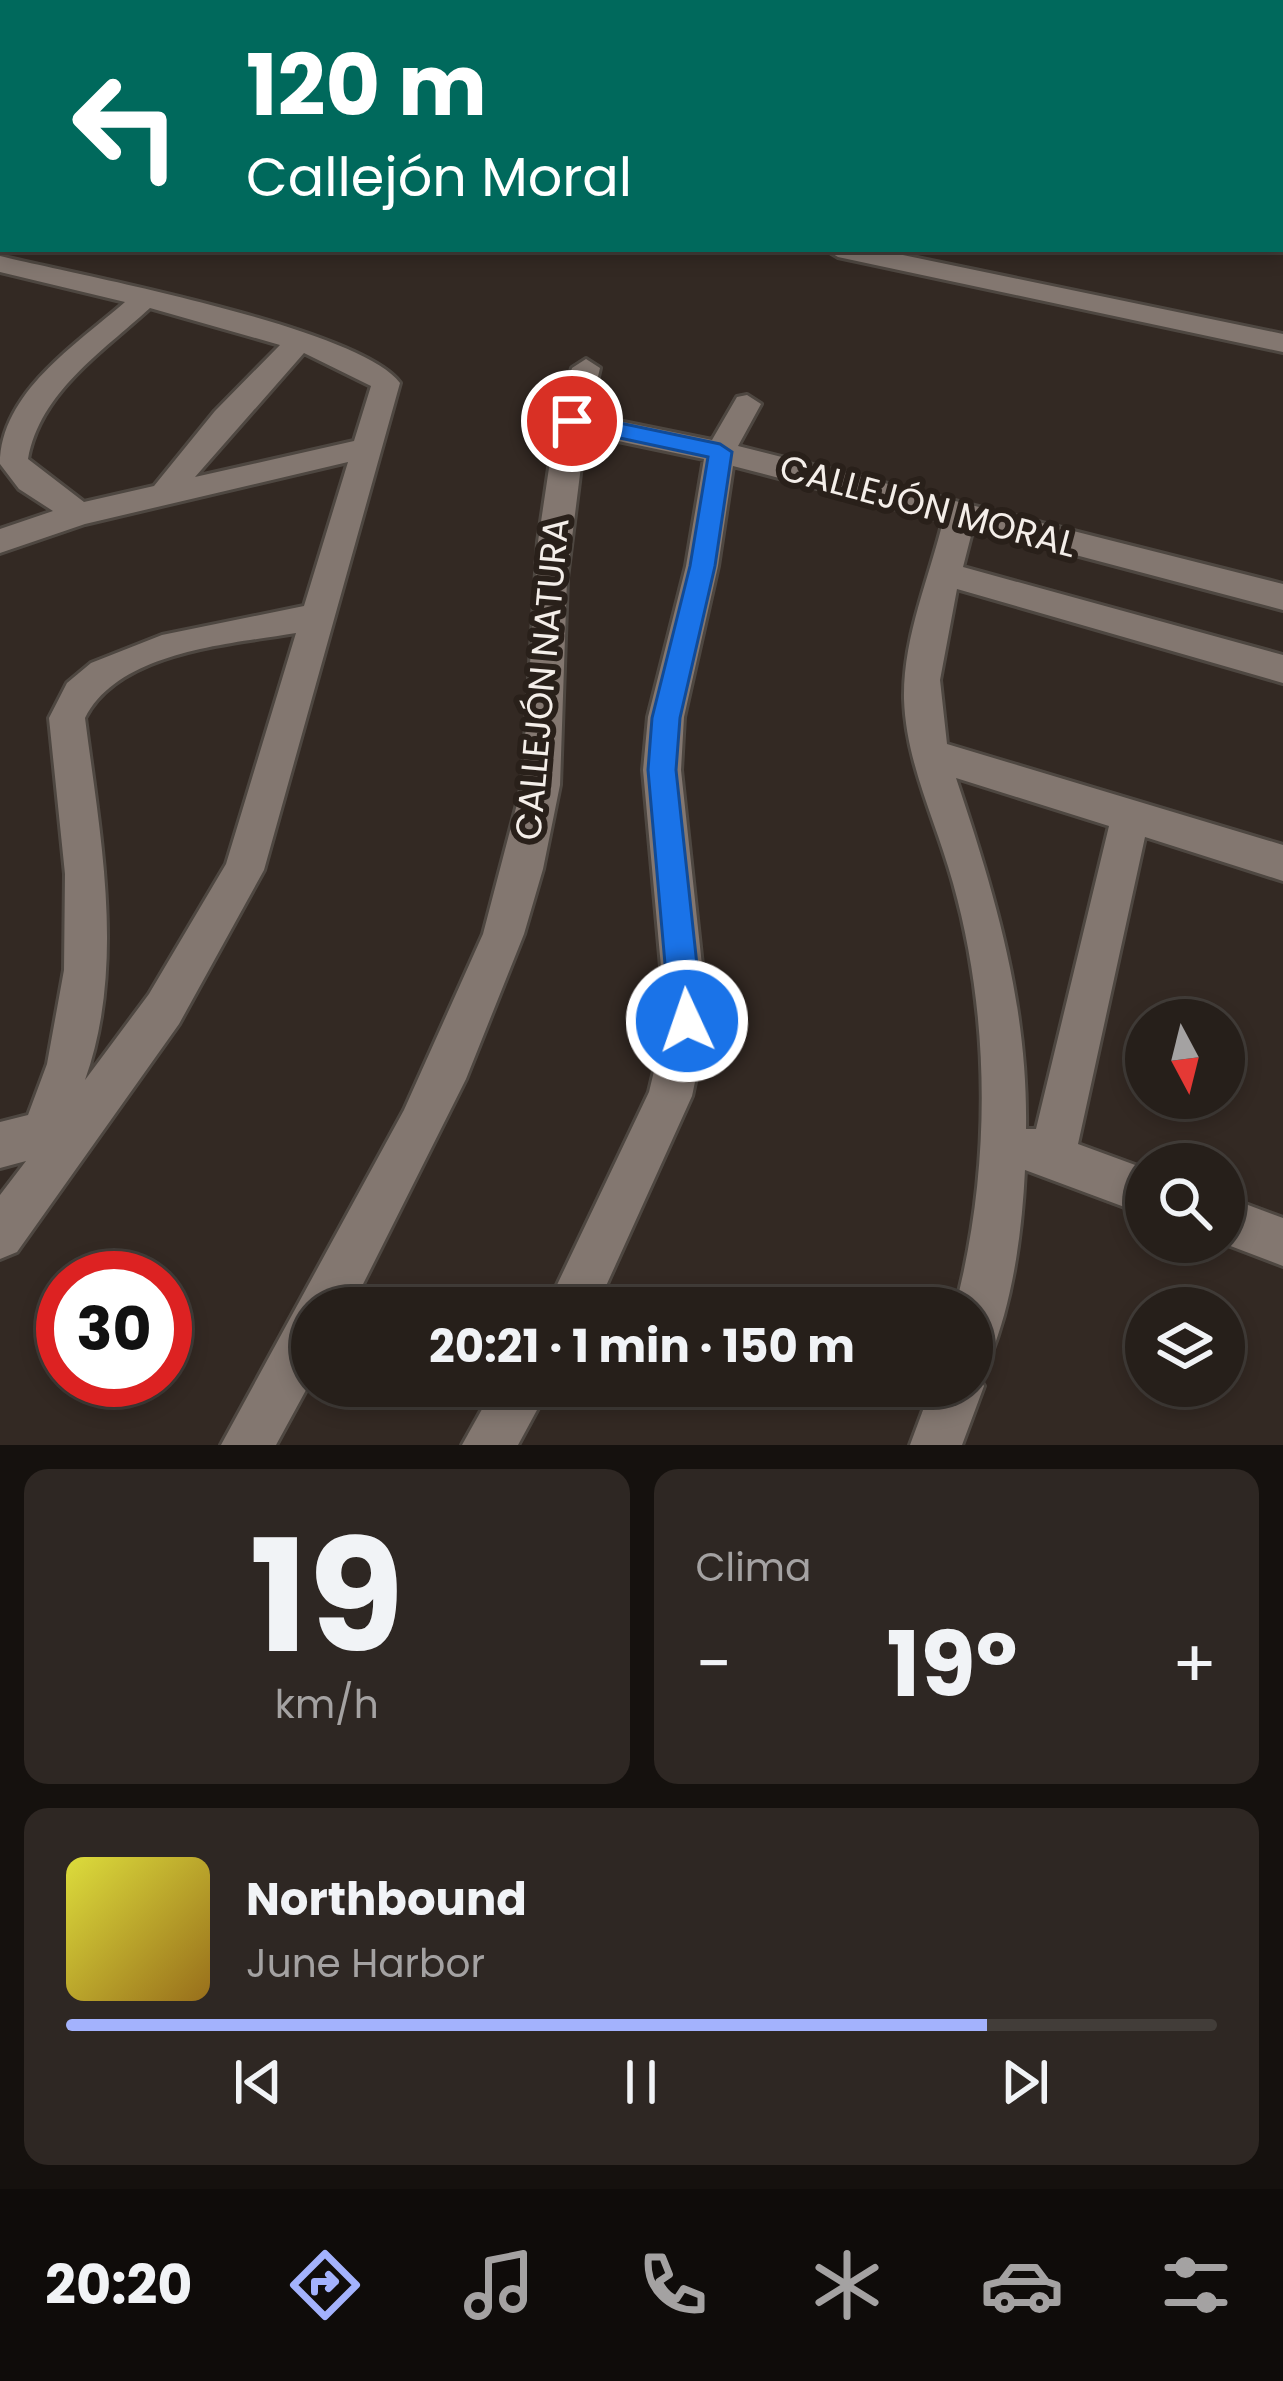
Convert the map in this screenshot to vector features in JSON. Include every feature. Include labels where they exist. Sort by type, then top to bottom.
[{"type":"street","points":[[852,252],[1283,343]]},
{"type":"street","points":[[0,264],[299,342],[380,373],[384,397],[362,449],[244,871],[164,1009],[62,1131],[0,1234]]},
{"type":"street","points":[[80,514],[30,481],[13,461],[14,440],[56,384],[143,300]]},
{"type":"street","points":[[164,495],[225,418],[299,342]]},
{"type":"street","name":"CALLEJÓN NATURA","points":[[335,1287],[420,1124],[485,977],[519,884],[538,803],[559,498],[586,368]]},
{"type":"street","points":[[581,1287],[670,1096],[687,1021],[662,770],[666,718],[703,566],[720,452],[747,404]]},
{"type":"street","name":"CALLEJÓN MORAL","points":[[572,421],[720,452],[1283,597]]},
{"type":"street","points":[[0,541],[80,514],[362,449]]},
{"type":"street","points":[[960,515],[949,575],[924,658],[922,700],[928,754],[978,903],[995,991],[1007,1142],[987,1287]]},
{"type":"street","points":[[949,575],[1283,668]]},
{"type":"street","points":[[62,1131],[85,970],[86,874],[67,718],[71,700],[103,673],[136,658],[192,640],[316,617]]},
{"type":"street","points":[[928,754],[1283,863]]},
{"type":"street","points":[[1052,1158],[1132,814]]},
{"type":"street","points":[[0,1145],[62,1131]]},
{"type":"street","points":[[1007,1142],[1125,1184]]},
{"type":"street","points":[[1245,1228],[1283,1242]]},
{"type":"street","points":[[248,1445],[291,1367]]},
{"type":"street","points":[[488,1445],[511,1407]]},
{"type":"street","points":[[936,1445],[950,1407]]},
{"type":"route","points":[[572,421],[720,452],[703,566],[666,718],[662,770],[687,1021]]}]
